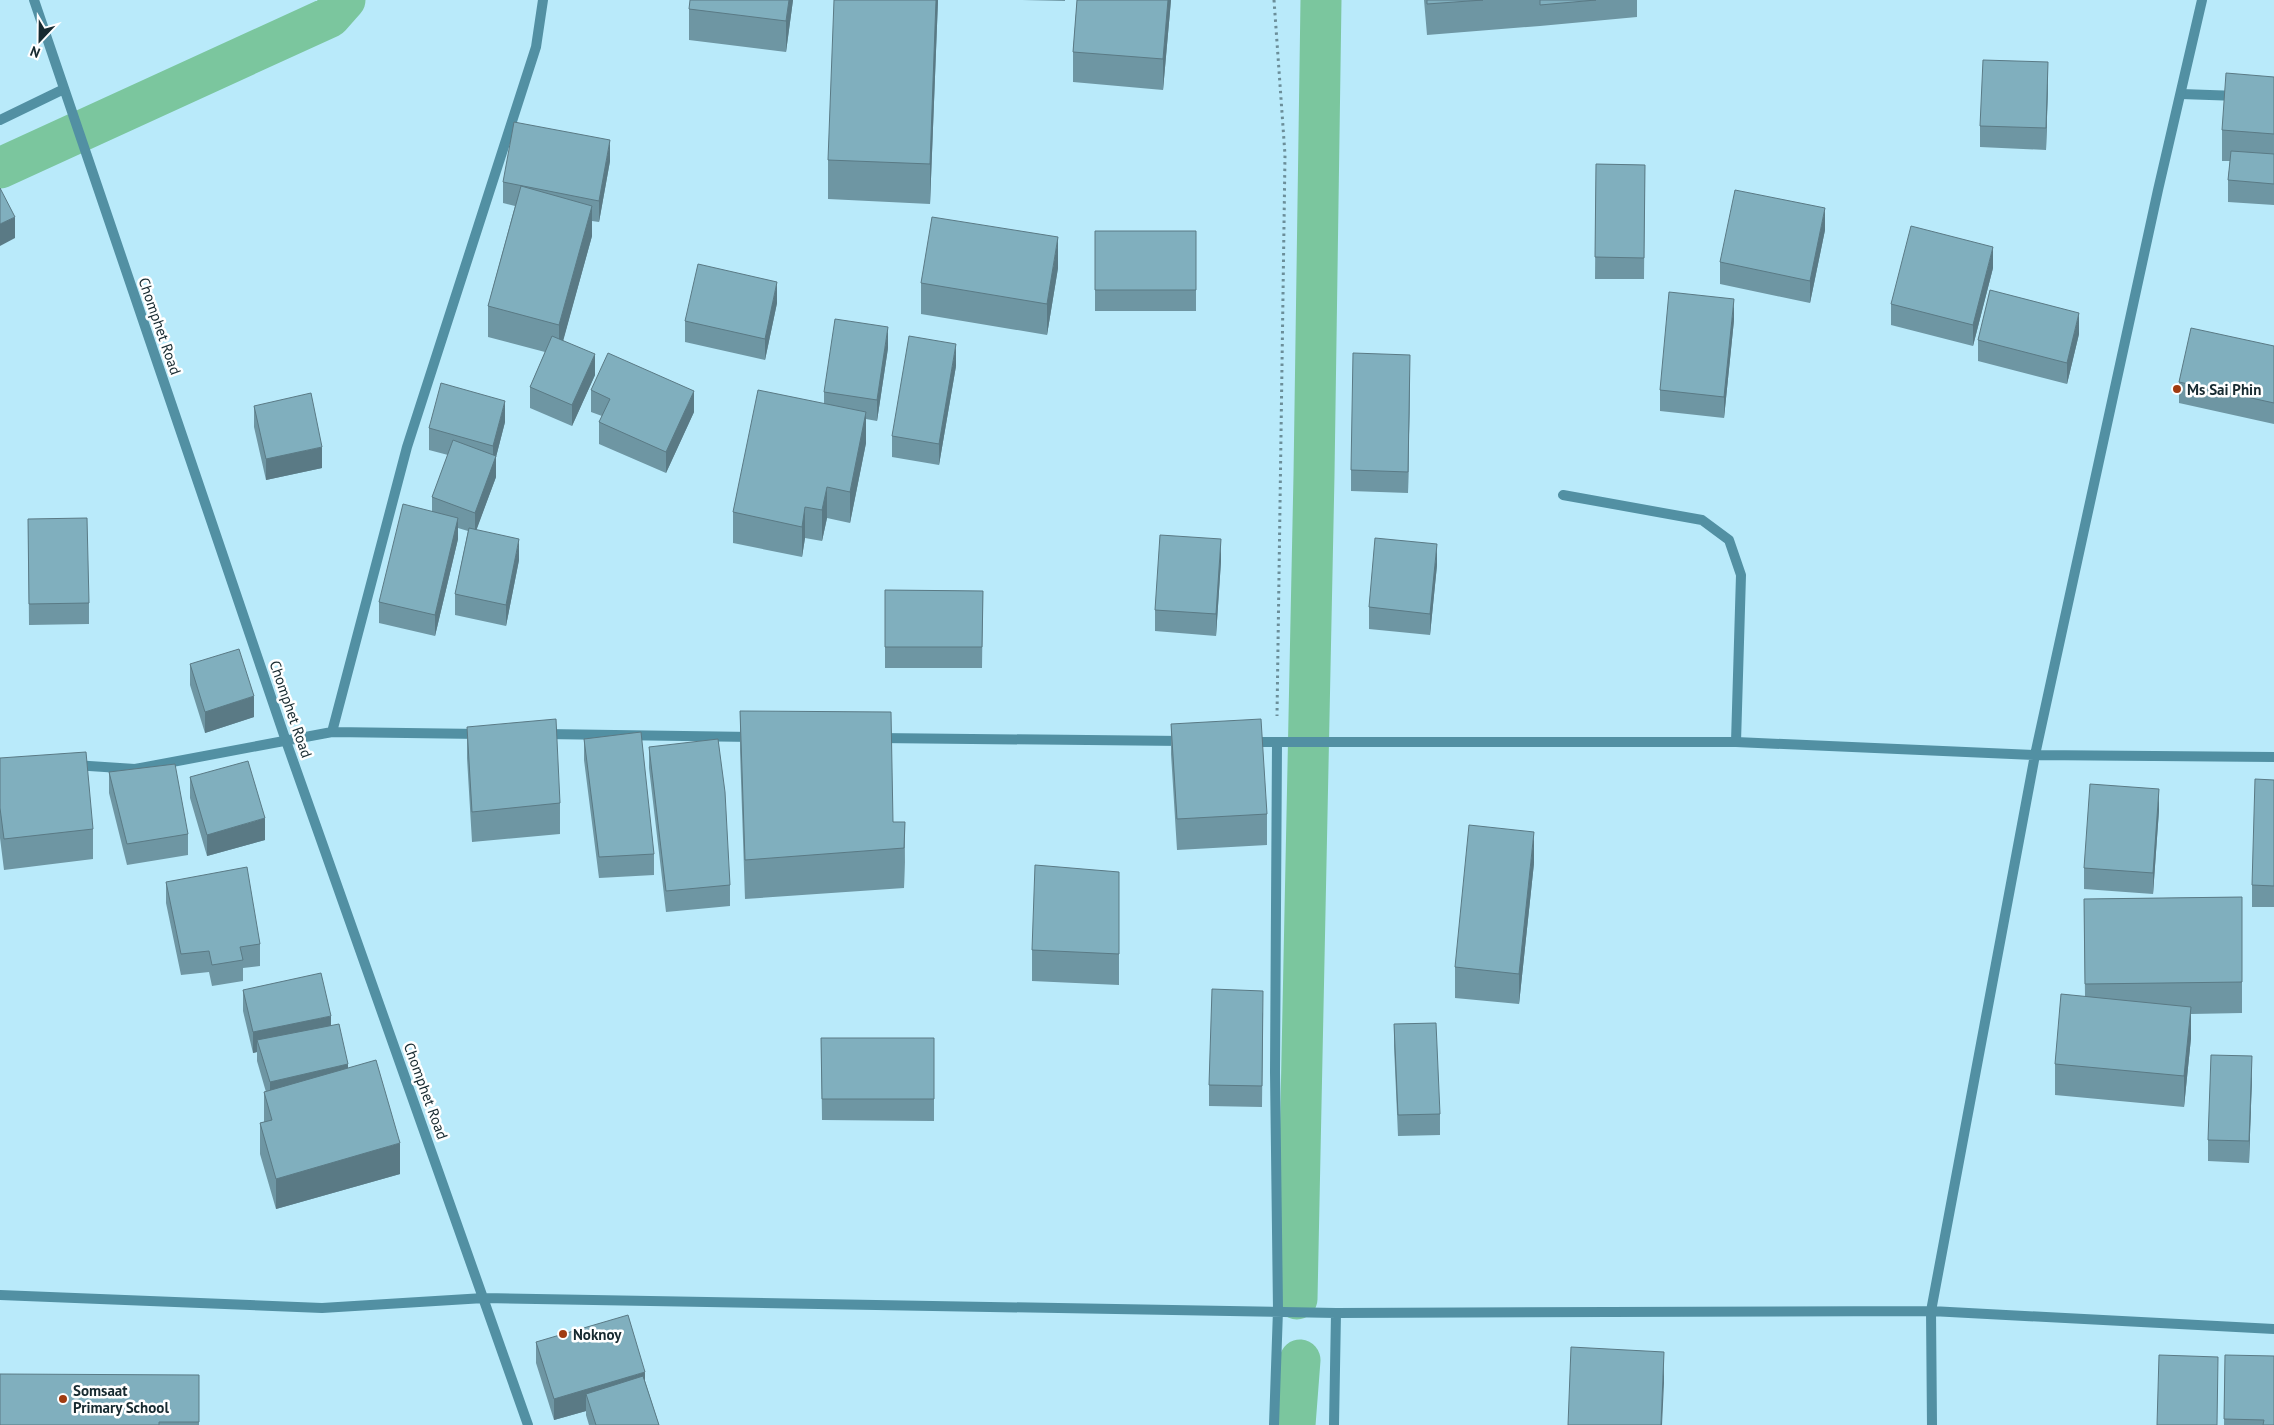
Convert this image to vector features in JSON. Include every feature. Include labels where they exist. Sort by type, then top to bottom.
[{"type":"street","name":"Chomphet Road","points":[[34,0],[286,741],[528,1425]]},
{"type":"street","points":[[332,732],[407,447],[536,47],[543,0]]},
{"type":"street","points":[[1932,1425],[1931,1311],[2035,755],[2158,190],[2202,0]]},
{"type":"street","points":[[0,120],[64,89]]},
{"type":"street","points":[[2181,94],[2246,96]]},
{"type":"street","points":[[1564,495],[1702,520],[1729,540],[1740,575],[1736,742]]},
{"type":"street","points":[[67,765],[134,769],[332,732],[492,734]]},
{"type":"street","points":[[531,734],[760,737]]},
{"type":"street","points":[[869,738],[1197,742]]},
{"type":"street","points":[[1237,742],[1736,742],[2035,755],[2274,757]]},
{"type":"street","points":[[1274,1425],[1278,1310],[1275,1072],[1277,742]]},
{"type":"street","points":[[0,1295],[322,1308],[484,1298],[1278,1310],[1336,1313],[1931,1311],[2274,1329]]},
{"type":"street","points":[[1334,1425],[1336,1313]]},
{"type":"path","points":[[1274,0],[1285,155],[1277,742]]},
{"type":"building","points":[[690,0],[789,0],[786,21],[689,9]]},
{"type":"building","points":[[834,0],[936,0],[930,164],[828,160]]},
{"type":"building","points":[[1077,0],[1168,0],[1163,59],[1073,52]]},
{"type":"building","points":[[1427,0],[1483,0],[1427,4]]},
{"type":"building","points":[[1540,0],[1596,0],[1540,5]]},
{"type":"building","points":[[1983,60],[2048,62],[2046,128],[1980,126]]},
{"type":"building","points":[[2226,73],[2274,77],[2274,134],[2222,130]]},
{"type":"building","points":[[514,122],[610,140],[599,201],[503,182]]},
{"type":"building","points":[[2231,151],[2274,154],[2274,184],[2228,180]]},
{"type":"building","points":[[1596,164],[1645,165],[1644,258],[1595,257]]},
{"type":"building","points":[[521,186],[592,206],[559,325],[488,306]]},
{"type":"building","points":[[0,188],[15,217],[0,224]]},
{"type":"building","points":[[1735,190],[1825,208],[1810,281],[1720,262]]},
{"type":"building","points":[[932,217],[1058,237],[1047,304],[921,283]]},
{"type":"building","points":[[1911,226],[1993,247],[1973,325],[1891,304]]},
{"type":"building","points":[[1095,231],[1196,231],[1196,290],[1095,290]]},
{"type":"building","points":[[698,264],[777,282],[765,339],[685,321]]},
{"type":"building","points":[[1990,290],[2079,313],[2067,363],[1978,340]]},
{"type":"building","points":[[1669,292],[1734,299],[1724,397],[1660,390]]},
{"type":"building","points":[[835,319],[888,327],[877,400],[824,392]]},
{"type":"building","points":[[2191,328],[2274,346],[2274,403],[2179,382]]},
{"type":"building","points":[[552,336],[595,354],[572,405],[530,387]]},
{"type":"building","points":[[909,336],[956,344],[939,444],[892,436]]},
{"type":"building","points":[[608,353],[694,391],[666,452],[599,422],[610,399],[591,390]]},
{"type":"building","points":[[1353,353],[1410,355],[1408,472],[1351,470]]},
{"type":"building","points":[[441,383],[505,401],[493,446],[429,428]]},
{"type":"building","points":[[758,390],[866,412],[850,492],[827,487],[822,510],[805,507],[802,527],[733,512]]},
{"type":"building","points":[[311,393],[322,447],[266,459],[254,406]]},
{"type":"building","points":[[453,440],[496,456],[475,513],[432,497]]},
{"type":"building","points":[[403,504],[458,518],[435,615],[379,602]]},
{"type":"building","points":[[87,518],[89,603],[29,604],[28,519]]},
{"type":"building","points":[[469,528],[519,539],[506,605],[455,594]]},
{"type":"building","points":[[1160,535],[1221,539],[1216,614],[1155,610]]},
{"type":"building","points":[[1375,538],[1437,544],[1430,614],[1369,607]]},
{"type":"building","points":[[885,590],[983,591],[982,647],[885,647]]},
{"type":"building","points":[[239,649],[254,696],[205,712],[190,664]]},
{"type":"building","points":[[740,711],[891,712],[893,822],[905,822],[904,848],[745,860]]},
{"type":"building","points":[[556,719],[560,803],[472,812],[467,727]]},
{"type":"building","points":[[1261,719],[1267,814],[1177,819],[1171,724]]},
{"type":"building","points":[[641,732],[654,854],[599,857],[584,739]]},
{"type":"building","points":[[718,739],[725,792],[730,885],[666,891],[649,747]]},
{"type":"building","points":[[86,752],[93,829],[4,839],[0,808],[0,758]]},
{"type":"building","points":[[248,761],[265,818],[207,835],[190,777]]},
{"type":"building","points":[[175,764],[188,834],[127,844],[109,772]]},
{"type":"building","points":[[2255,779],[2274,780],[2274,886],[2252,885]]},
{"type":"building","points":[[2090,784],[2159,789],[2153,873],[2084,868]]},
{"type":"building","points":[[1469,825],[1534,832],[1519,974],[1455,967]]},
{"type":"building","points":[[1035,865],[1119,872],[1119,954],[1032,950]]},
{"type":"building","points":[[247,867],[260,944],[240,947],[243,960],[212,965],[209,951],[181,954],[166,882]]},
{"type":"building","points":[[2242,897],[2242,982],[2085,984],[2084,899]]},
{"type":"building","points":[[321,973],[331,1016],[253,1032],[243,990]]},
{"type":"building","points":[[1212,989],[1263,991],[1262,1086],[1209,1085]]},
{"type":"building","points":[[2061,994],[2191,1007],[2184,1076],[2055,1064]]},
{"type":"building","points":[[1436,1023],[1440,1114],[1398,1115],[1394,1024]]},
{"type":"building","points":[[339,1024],[348,1064],[270,1082],[257,1040]]},
{"type":"building","points":[[821,1038],[934,1038],[934,1099],[822,1099]]},
{"type":"building","points":[[2211,1055],[2252,1056],[2249,1141],[2208,1140]]},
{"type":"building","points":[[376,1060],[400,1143],[276,1179],[260,1123],[272,1120],[264,1092]]},
{"type":"building","points":[[628,1315],[645,1372],[554,1399],[536,1342]]},
{"type":"building","points":[[1571,1347],[1664,1352],[1661,1425],[1568,1425]]},
{"type":"building","points":[[2159,1355],[2218,1357],[2217,1425],[2157,1425]]},
{"type":"building","points":[[2225,1355],[2274,1356],[2274,1425],[2263,1425],[2264,1420],[2224,1419]]},
{"type":"building","points":[[0,1374],[199,1375],[199,1422],[159,1422],[159,1425],[0,1425]]},
{"type":"building","points":[[643,1376],[659,1425],[596,1425],[586,1394]]},
{"type":"waterway","points":[[0,168],[330,17],[345,0]]},
{"type":"waterway","points":[[1297,1299],[1314,475],[1321,0]]},
{"type":"waterway","points":[[1295,1425],[1300,1360]]},
{"type":"place","name":"Ms Sai Phin","points":[[2177,389]]},
{"type":"place","name":"Noknoy","points":[[563,1334]]},
{"type":"place","name":"Somsaat Primary School","points":[[63,1399]]}]
